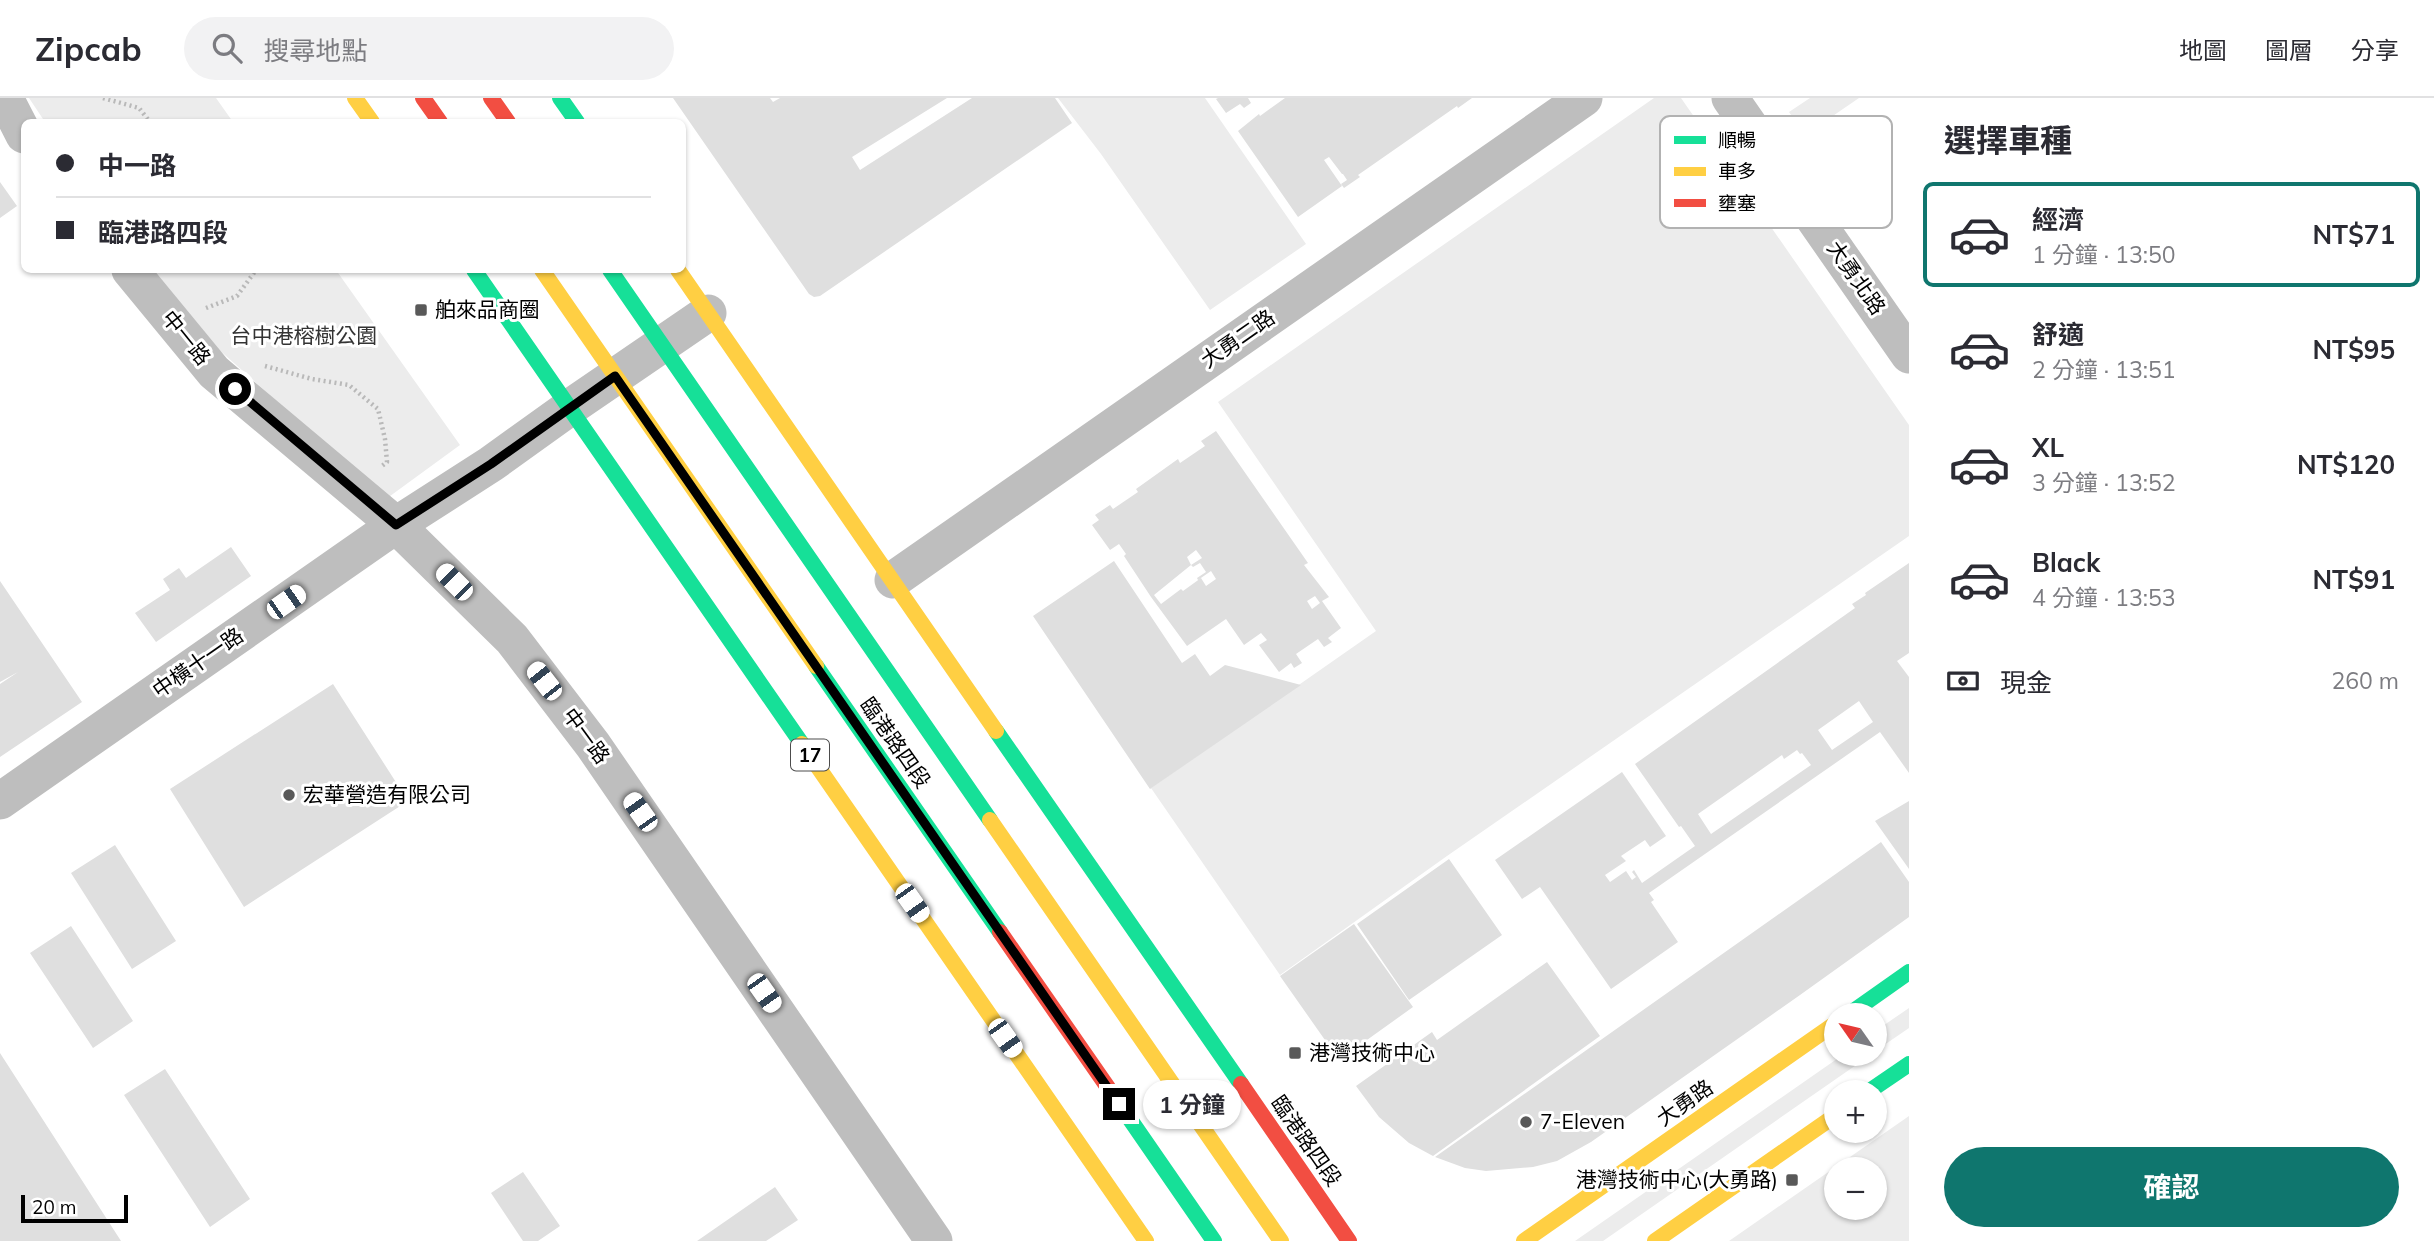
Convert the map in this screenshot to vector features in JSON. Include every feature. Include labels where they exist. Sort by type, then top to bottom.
[{"type":"main road","points":[[355,98],[370,119]]},
{"type":"main road","points":[[423,98],[438,119]]},
{"type":"main road","points":[[491,98],[506,119]]},
{"type":"main road","points":[[560,98],[574,119]]},
{"type":"main road","name":"17","points":[[476,273],[1146,1241]]},
{"type":"main road","name":"臨港路四段","points":[[544,273],[1214,1241]]},
{"type":"main road","name":"臨港路四段","points":[[612,273],[1281,1241]]},
{"type":"main road","name":"臨港路四段","points":[[680,273],[1349,1241]]},
{"type":"main road","points":[[1864,1003],[1909,972]]},
{"type":"main road","name":"大勇路","points":[[1524,1241],[1824,1031]]},
{"type":"main road","points":[[1886,1080],[1909,1064]]},
{"type":"main road","points":[[1655,1241],[1824,1123]]},
{"type":"street","points":[[5,98],[21,129]]},
{"type":"street","name":"大勇二路","points":[[893,580],[1584,98]]},
{"type":"street","name":"大勇北路","points":[[1730,98],[1743,116]]},
{"type":"street","name":"大勇北路","points":[[1821,228],[1909,355]]},
{"type":"street","name":"中一路","points":[[132,273],[214,372],[396,525],[512,639],[593,745],[934,1241]]},
{"type":"street","name":"中橫十一路","points":[[0,801],[396,525],[491,464],[708,313]]},
{"type":"path","points":[[103,98],[139,108],[148,119]]},
{"type":"path","points":[[195,312],[237,296],[254,273]]},
{"type":"green space","points":[[29,98],[216,98],[231,119],[43,119]]},
{"type":"green space","points":[[1058,98],[1205,98],[1306,244],[1210,310],[1101,154]]},
{"type":"green space","points":[[1654,98],[1681,98],[1694,116],[1660,116],[1660,228],[1772,228],[1909,425],[1909,536],[1280,975],[1151,788],[1376,631],[1218,402]]},
{"type":"green space","points":[[1810,98],[1859,98],[1833,116],[1792,116],[1789,112]]},
{"type":"green space","name":"台中港榕樹公園","points":[[149,273],[338,273],[460,445],[386,499],[207,339]]},
{"type":"green space","points":[[1909,1008],[1909,1028],[1887,1043],[1887,1023]]},
{"type":"green space","points":[[1827,1066],[1855,1066],[1835,1080],[1824,1080],[1824,1087],[1603,1241],[1575,1241]]},
{"type":"green space","points":[[1909,1116],[1909,1241],[1729,1241],[1824,1175],[1824,1220],[1887,1220],[1887,1157],[1850,1157],[1870,1143],[1887,1143],[1887,1131]]},
{"type":"building","points":[[673,98],[770,98],[773,102],[780,98],[947,98],[852,157],[860,170],[972,98],[1055,98],[1072,123],[820,296],[814,297],[809,294]]},
{"type":"building","points":[[1248,98],[1251,103],[1244,108],[1240,104],[1226,113],[1216,99]]},
{"type":"building","points":[[1285,98],[1472,98],[1358,175],[1360,177],[1344,188],[1341,184],[1347,180],[1343,174],[1329,157],[1324,160],[1342,186],[1298,217],[1238,131]]},
{"type":"building","points":[[0,182],[17,206],[0,218]]},
{"type":"building","points":[[1216,431],[1308,563],[1304,565],[1329,597],[1322,601],[1341,628],[1328,638],[1332,642],[1324,647],[1318,639],[1296,654],[1302,663],[1294,668],[1291,663],[1279,672],[1259,645],[1267,640],[1261,633],[1244,645],[1226,619],[1187,646],[1151,597],[1119,544],[1110,550],[1092,525],[1099,520],[1095,515],[1110,505],[1113,509],[1178,459],[1180,463],[1205,446],[1201,441]],"holes":[[[1196,550],[1202,558],[1191,565],[1187,557]],[[1200,563],[1206,572],[1197,578],[1198,580],[1211,571],[1216,579],[1206,586],[1201,578],[1183,591],[1181,589],[1161,604],[1154,595],[1191,565],[1193,567]],[[1315,596],[1320,603],[1312,609],[1307,601]]]},
{"type":"building","points":[[231,547],[251,576],[156,642],[135,613],[170,590],[163,579],[179,568],[186,578]]},
{"type":"building","points":[[1114,561],[1182,663],[1195,654],[1210,676],[1225,665],[1301,685],[1150,789],[1033,616]]},
{"type":"building","points":[[1909,563],[1909,653],[1897,661],[1909,677],[1909,773],[1880,732],[1649,893],[1654,900],[1651,902],[1678,942],[1611,989],[1540,887],[1522,899],[1495,860],[1622,772],[1666,836],[1650,847],[1645,840],[1621,856],[1626,861],[1605,875],[1610,882],[1626,871],[1632,880],[1636,877],[1632,872],[1634,870],[1642,883],[1695,846],[1635,764],[1855,608],[1852,604],[1866,595],[1865,593]],"holes":[[[1859,701],[1873,722],[1832,750],[1818,730]],[[1797,750],[1811,765],[1711,834],[1698,814],[1782,755],[1784,759]]]},
{"type":"building","points":[[0,581],[82,702],[0,757],[0,684],[18,672],[0,682]]},
{"type":"building","name":"宏華營造有限公司","points":[[333,684],[408,801],[244,907],[170,789]]},
{"type":"building","points":[[1909,801],[1909,869],[1875,821]]},
{"type":"building","points":[[1881,842],[1909,882],[1909,917],[1800,995],[1591,1142],[1557,1161],[1533,1167],[1486,1171],[1465,1168],[1435,1157]]},
{"type":"building","points":[[115,845],[176,941],[132,969],[71,873]]},
{"type":"building","points":[[1449,859],[1502,935],[1409,1000],[1357,924]]},
{"type":"building","points":[[1354,924],[1413,1007],[1339,1060],[1280,976]]},
{"type":"building","points":[[71,926],[133,1021],[93,1048],[30,953]]},
{"type":"building","points":[[1547,962],[1600,1036],[1433,1156],[1409,1143],[1379,1117],[1356,1086],[1432,1032],[1437,1040]]},
{"type":"building","points":[[0,1053],[121,1241],[0,1241]]},
{"type":"building","points":[[165,1069],[250,1199],[210,1227],[124,1095]]},
{"type":"building","points":[[523,1172],[560,1226],[538,1241],[523,1241],[491,1193]]},
{"type":"building","points":[[775,1187],[798,1220],[766,1241],[697,1241]]},
{"type":"traffic: fast","points":[[560,98],[575,119]]},
{"type":"traffic: fast","points":[[476,273],[802,744]]},
{"type":"traffic: fast","points":[[612,273],[990,820]]},
{"type":"traffic: fast","points":[[816,666],[1000,932]]},
{"type":"traffic: fast","points":[[996,731],[1241,1084]]},
{"type":"traffic: fast","points":[[1865,1003],[1909,972]]},
{"type":"traffic: fast","points":[[1886,1080],[1909,1064]]},
{"type":"traffic: fast","points":[[1127,1115],[1214,1241]]},
{"type":"traffic: slow","points":[[355,98],[370,119]]},
{"type":"traffic: slow","points":[[544,273],[816,666]]},
{"type":"traffic: slow","points":[[680,273],[996,731]]},
{"type":"traffic: slow","points":[[802,744],[1146,1241]]},
{"type":"traffic: slow","points":[[990,820],[1281,1241]]},
{"type":"traffic: slow","points":[[1524,1241],[1824,1031]]},
{"type":"traffic: slow","points":[[1655,1241],[1824,1123]]},
{"type":"traffic: jam","points":[[423,98],[438,119]]},
{"type":"traffic: jam","points":[[491,98],[506,119]]},
{"type":"traffic: jam","points":[[1000,932],[1127,1115]]},
{"type":"traffic: jam","points":[[1241,1084],[1349,1241]]},
{"type":"place","name":"舶來品商圈","points":[[421,310]]},
{"type":"place","name":"宏華營造有限公司","points":[[289,795]]},
{"type":"place","name":"港灣技術中心","points":[[1295,1053]]},
{"type":"place","name":"7-Eleven","points":[[1526,1122]]},
{"type":"place","name":"港灣技術中心(大勇路)","points":[[1792,1180]]},
{"type":"route","points":[[235,389],[396,525],[491,464],[615,376],[1119,1104]]}]
